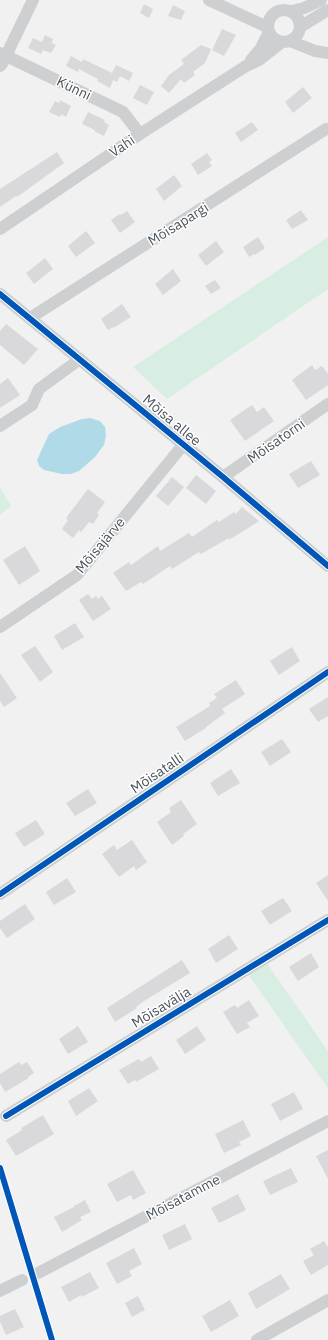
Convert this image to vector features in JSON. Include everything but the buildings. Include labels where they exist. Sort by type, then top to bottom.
[{"type":"street","points":[[2,58],[33,0]]},
{"type":"street","points":[[209,0],[268,29],[276,40],[316,51],[328,52]]},
{"type":"street","points":[[268,29],[268,21],[276,6],[284,9],[290,6],[304,8],[321,0]]},
{"type":"street","points":[[290,6],[298,18],[300,28],[305,37],[328,52]]},
{"type":"street","points":[[286,42],[298,35],[300,28],[328,10]]},
{"type":"street","name":"Vahi","points":[[246,66],[261,48],[268,29]]},
{"type":"street","name":"Vahi","points":[[0,229],[140,134],[286,42]]},
{"type":"street","name":"Künni","points":[[2,58],[123,112],[140,134]]},
{"type":"street","name":"Mõisapargi","points":[[30,318],[326,129]]},
{"type":"street","name":"Mõisa allee","points":[[0,294],[223,477],[328,566]]},
{"type":"street","points":[[0,426],[32,405],[39,389],[80,359]]},
{"type":"street","name":"Mõisatorni","points":[[223,477],[328,404]]},
{"type":"street","name":"Mõisajärve","points":[[0,627],[77,575],[183,445]]},
{"type":"street","name":"Mõisatalli","points":[[0,894],[328,672]]},
{"type":"street","name":"Mõisavälja","points":[[6,1116],[328,920]]},
{"type":"street","name":"Mõisatamme","points":[[38,1272],[328,1122]]},
{"type":"street","points":[[0,1291],[22,1280]]},
{"type":"street","points":[[257,1340],[328,1300]]},
{"type":"green space","points":[[328,237],[328,289],[167,399],[133,367]]},
{"type":"green space","points":[[0,487],[11,506],[0,515]]},
{"type":"green space","points":[[264,959],[328,1051],[328,1088],[245,970]]},
{"type":"water","points":[[90,418],[100,421],[105,427],[106,436],[104,445],[95,457],[79,471],[71,474],[62,474],[44,470],[39,466],[37,460],[49,434],[60,427],[82,419]]},
{"type":"cycle path","points":[[0,294],[223,477],[328,566]]},
{"type":"cycle path","points":[[0,894],[328,672]]},
{"type":"cycle path","points":[[6,1116],[328,920]]},
{"type":"cycle path","points":[[0,1168],[52,1340]]}]
